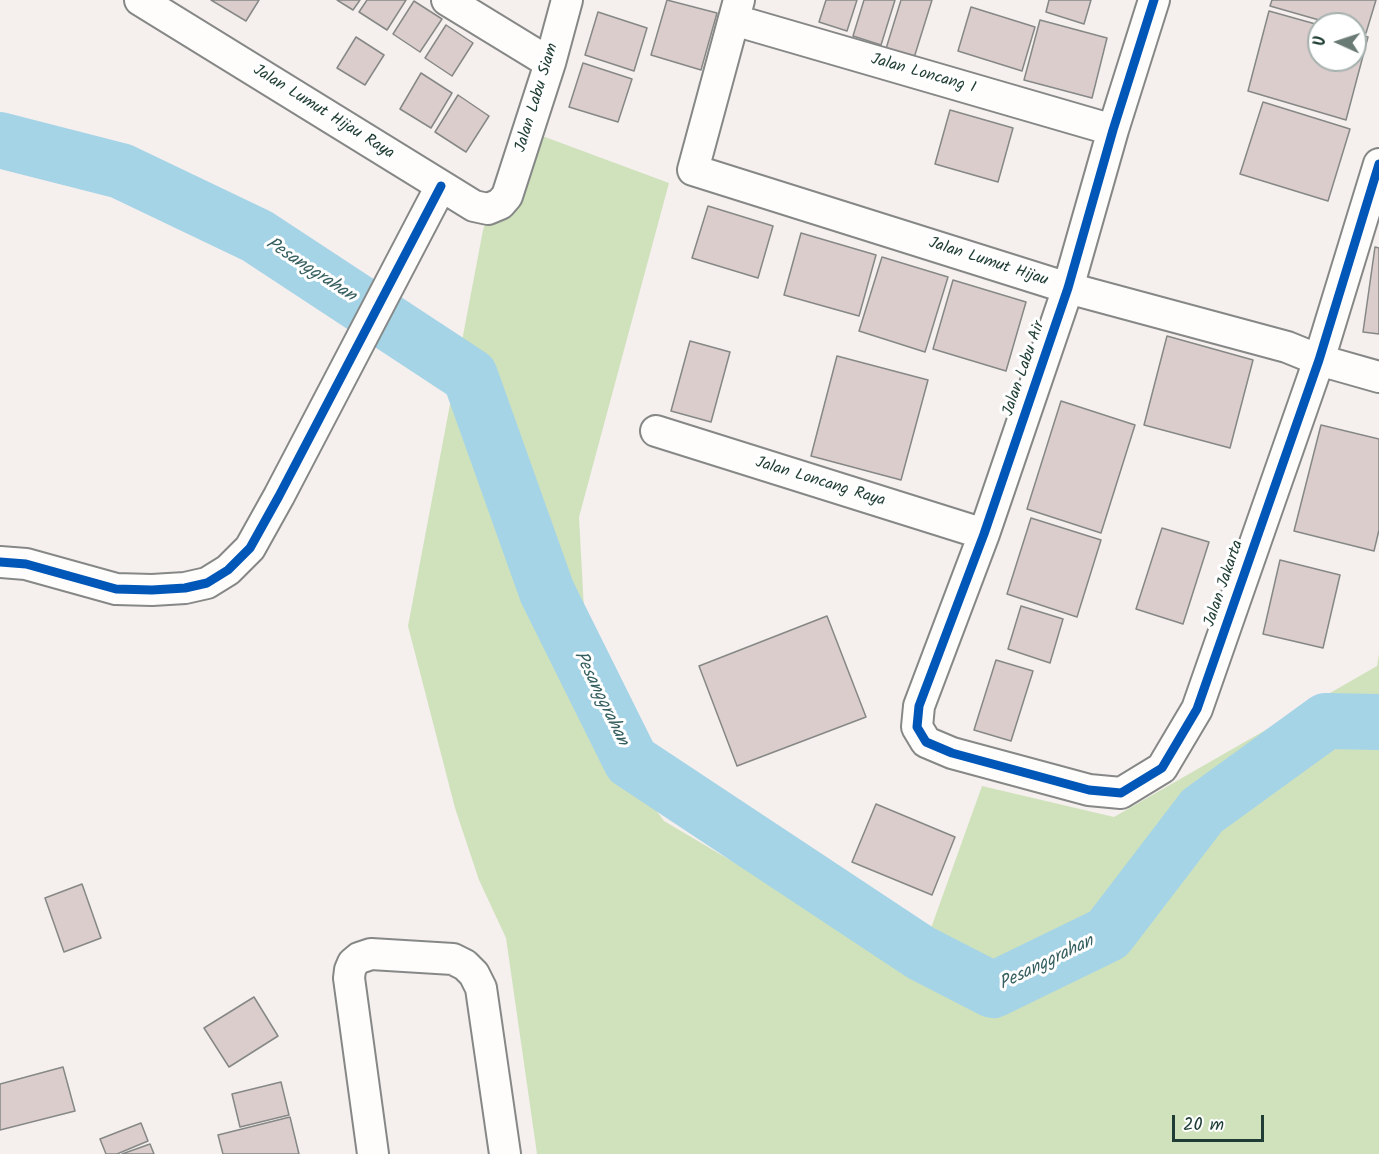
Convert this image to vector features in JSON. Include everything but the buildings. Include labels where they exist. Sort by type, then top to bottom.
[{"type":"street","name":"Jalan Lumut Hijau Raya","points":[[140,0],[474,206],[488,209],[495,207],[507,196]]},
{"type":"street","points":[[447,0],[550,63]]},
{"type":"street","name":"Jalan Labu Siam","points":[[507,196],[550,63],[567,0]]},
{"type":"street","name":"Jalan Labu Air","points":[[926,741],[917,727],[919,706],[984,534],[1068,288],[1113,130],[1154,0]]},
{"type":"street","name":"Jalan Loncang I","points":[[736,10],[1113,130]]},
{"type":"street","name":"Jalan Lumut Hijau","points":[[736,10],[693,170],[1068,288],[1287,347],[1319,360],[1379,377]]},
{"type":"street","name":"Jalan Jakarta","points":[[926,741],[952,753],[1089,790],[1121,793],[1162,768],[1197,710],[1319,360],[1379,164]]},
{"type":"street","points":[[0,562],[26,564],[116,589],[185,588],[207,583],[228,570],[250,548],[279,496],[441,186]]},
{"type":"street","name":"Jalan Loncang Raya","points":[[656,431],[984,534]]},
{"type":"street","points":[[373,1154],[349,978],[353,963],[371,954],[453,959],[465,965],[474,975],[481,988],[505,1154]]},
{"type":"green space","points":[[518,127],[669,183],[579,517],[590,721],[664,821],[916,970],[982,786],[1114,817],[1377,666],[1379,654],[1379,1154],[537,1154],[506,938],[479,880],[455,808],[408,626],[483,230]]},
{"type":"waterway","name":"Pesanggrahan","points":[[0,140],[121,171],[257,236],[470,376],[547,592],[631,761],[921,953],[993,990],[1108,934],[1202,811],[1326,721],[1379,722]]},
{"type":"cycle path","points":[[1154,0],[1113,130],[1068,288],[984,534],[919,706],[917,727],[926,742],[952,753],[1089,790],[1121,793],[1162,768],[1197,709],[1319,360],[1379,164]]},
{"type":"cycle path","points":[[0,562],[26,564],[116,589],[185,588],[207,583],[228,570],[250,548],[279,496],[441,186]]}]
